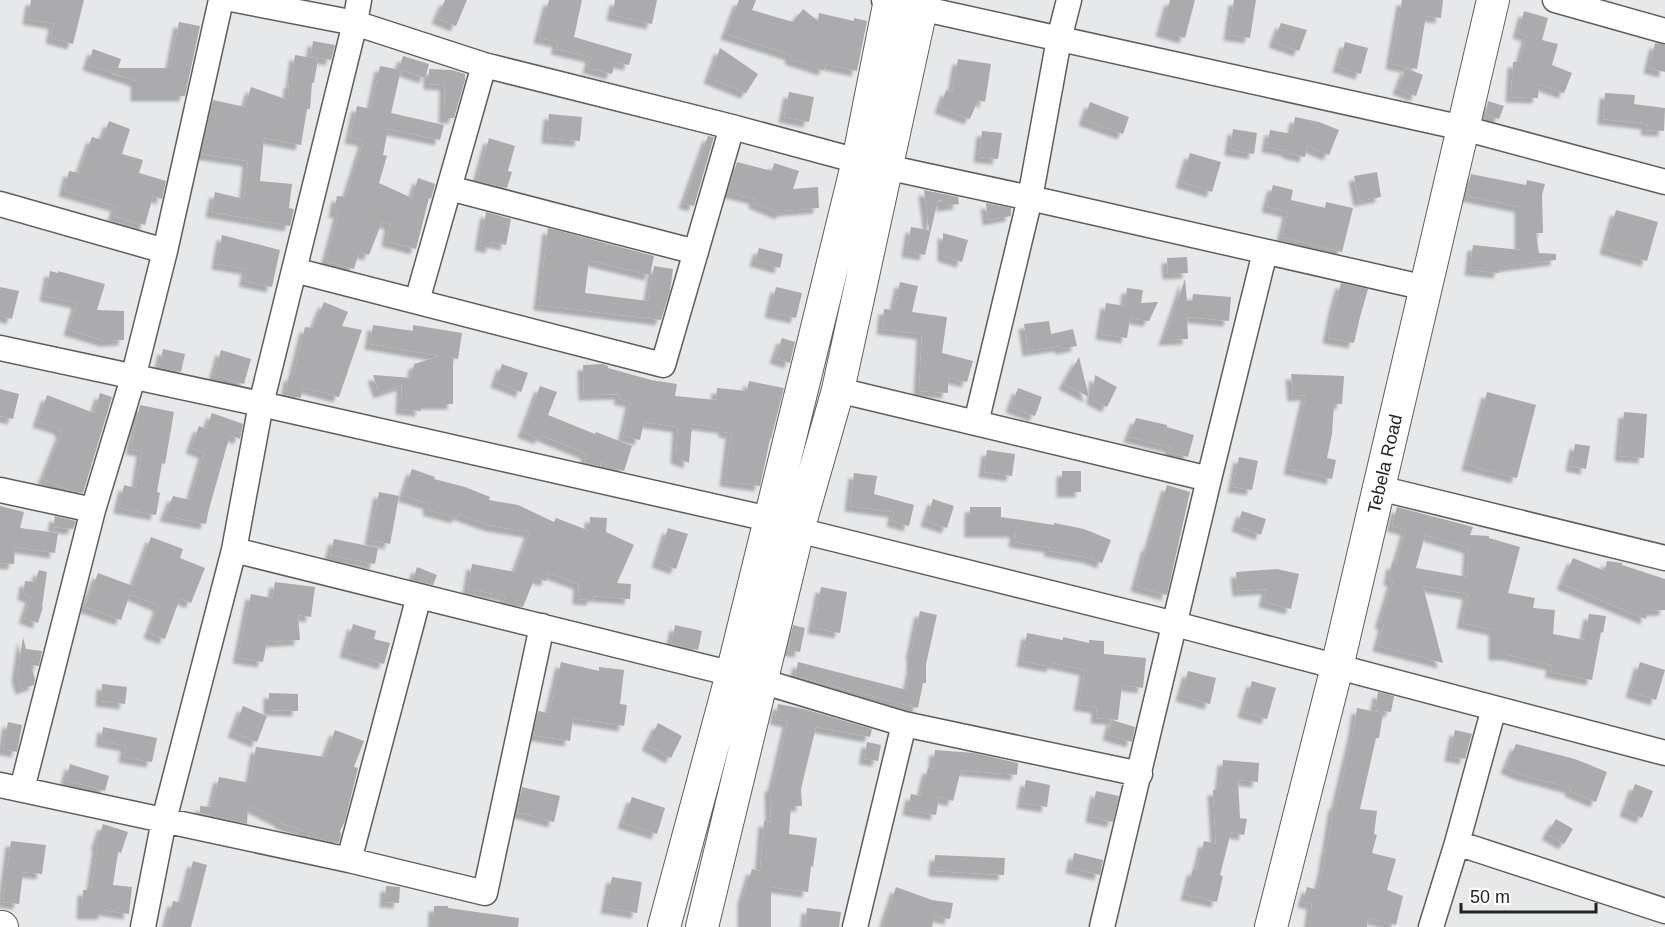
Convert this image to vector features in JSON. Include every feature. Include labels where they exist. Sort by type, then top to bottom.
[{"type":"main road","points":[[664,927],[798,530],[838,390],[872,164],[888,0]]},
{"type":"main road","name":"Tebela Road","points":[[1271,927],[1337,667],[1493,0]]},
{"type":"main road","points":[[702,927],[747,678],[769,519],[872,164],[922,4]]},
{"type":"street","points":[[221,0],[165,250],[133,378],[11,787],[349,860],[485,893],[542,627]]},
{"type":"street","points":[[236,0],[357,12],[484,65],[872,164],[1426,288]]},
{"type":"street","points":[[888,0],[922,4],[1059,39],[1463,128],[1665,182]]},
{"type":"street","points":[[976,423],[1030,198],[1059,39],[1069,0]]},
{"type":"street","points":[[1555,0],[1631,10],[1665,31]]},
{"type":"street","points":[[142,927],[164,820],[234,550],[261,405],[357,12]]},
{"type":"street","points":[[417,301],[484,65]]},
{"type":"street","points":[[294,270],[663,365],[732,127]]},
{"type":"street","points":[[449,188],[696,252]]},
{"type":"street","points":[[0,204],[165,250]]},
{"type":"street","points":[[1102,927],[1265,252]]},
{"type":"street","points":[[0,348],[769,519],[798,530],[1175,624],[1665,753]]},
{"type":"street","points":[[838,390],[1209,479]]},
{"type":"street","points":[[1379,488],[1665,558]]},
{"type":"street","points":[[0,490],[93,510]]},
{"type":"street","points":[[234,550],[747,678],[904,724],[1140,774]]},
{"type":"street","points":[[349,860],[419,596]]},
{"type":"street","points":[[1431,927],[1494,708]]},
{"type":"street","points":[[855,927],[904,724]]},
{"type":"street","points":[[1457,843],[1654,915]]},
{"type":"building","points":[[31,0],[84,0],[73,44],[51,38],[54,24],[28,19]]},
{"type":"building","points":[[445,0],[467,0],[456,26],[437,18]]},
{"type":"building","points":[[549,0],[582,0],[574,37],[632,54],[629,65],[615,62],[612,74],[588,68],[591,57],[556,49],[558,42],[539,38]]},
{"type":"building","points":[[615,0],[657,0],[652,24],[612,15]]},
{"type":"building","points":[[739,0],[756,0],[752,10],[793,22],[803,9],[818,21],[819,13],[854,21],[854,18],[867,21],[857,71],[826,64],[824,70],[790,59],[791,55],[726,34]]},
{"type":"building","points":[[1170,0],[1195,0],[1185,38],[1161,31]]},
{"type":"building","points":[[1234,0],[1256,0],[1250,38],[1229,35]]},
{"type":"building","points":[[1402,0],[1443,0],[1441,18],[1426,16],[1417,69],[1391,64]]},
{"type":"building","points":[[1524,11],[1548,18],[1542,40],[1558,44],[1552,65],[1572,73],[1564,93],[1539,84],[1538,98],[1511,97],[1513,62],[1520,62],[1527,36],[1518,33]]},
{"type":"building","points":[[179,22],[200,26],[185,96],[136,96],[136,81],[88,65],[93,49],[121,59],[118,68],[170,68]]},
{"type":"building","points":[[1281,23],[1307,30],[1299,51],[1274,42]]},
{"type":"building","points":[[313,41],[335,45],[331,60],[311,56]]},
{"type":"building","points":[[1345,42],[1368,48],[1361,74],[1338,67]]},
{"type":"building","points":[[1655,43],[1665,45],[1665,72],[1649,68]]},
{"type":"building","points":[[720,48],[758,74],[746,93],[709,78]]},
{"type":"building","points":[[295,55],[318,59],[314,83],[312,83],[310,109],[307,109],[301,145],[264,138],[260,181],[292,184],[289,208],[294,209],[290,226],[211,212],[215,192],[244,199],[248,161],[201,154],[213,100],[245,107],[251,87],[288,100]]},
{"type":"building","points":[[403,56],[429,64],[425,78],[399,69]]},
{"type":"building","points":[[958,59],[991,64],[985,102],[978,100],[970,119],[940,108],[946,90],[952,92]]},
{"type":"building","points":[[380,66],[401,70],[391,113],[444,125],[440,140],[388,129],[383,155],[387,156],[379,183],[412,198],[418,178],[435,184],[431,199],[429,198],[416,249],[387,241],[390,224],[382,222],[369,255],[359,252],[354,269],[326,261],[339,213],[334,212],[337,196],[346,197],[364,141],[350,138],[357,106],[371,109]]},
{"type":"building","points":[[1406,68],[1423,75],[1416,96],[1398,89]]},
{"type":"building","points":[[429,69],[452,70],[465,74],[454,118],[444,118],[445,85],[429,84]]},
{"type":"building","points":[[789,92],[814,97],[809,122],[784,117]]},
{"type":"building","points":[[1605,93],[1635,95],[1634,104],[1665,108],[1664,131],[1646,130],[1647,124],[1603,119]]},
{"type":"building","points":[[1488,101],[1504,106],[1499,119],[1485,114]]},
{"type":"building","points":[[1090,102],[1129,117],[1123,134],[1084,120]]},
{"type":"building","points":[[549,114],[582,117],[580,141],[547,138]]},
{"type":"building","points":[[1295,117],[1319,122],[1339,130],[1329,155],[1307,146],[1305,157],[1267,147],[1270,130],[1292,134]]},
{"type":"building","points":[[109,121],[130,129],[122,154],[143,160],[139,173],[166,181],[162,199],[153,196],[145,225],[113,216],[116,206],[64,191],[69,171],[79,173],[92,137],[102,140]]},
{"type":"building","points":[[1233,129],[1257,133],[1254,154],[1230,150]]},
{"type":"building","points":[[982,131],[1002,133],[998,159],[979,157]]},
{"type":"building","points":[[708,136],[714,137],[694,206],[684,203]]},
{"type":"building","points":[[489,138],[515,146],[508,171],[512,172],[507,188],[477,181]]},
{"type":"building","points":[[1190,153],[1221,162],[1212,192],[1181,182]]},
{"type":"building","points":[[737,162],[772,171],[774,163],[799,171],[793,189],[818,187],[819,208],[782,211],[781,214],[754,203],[755,199],[728,192]]},
{"type":"building","points":[[1377,172],[1381,197],[1359,201],[1354,176]]},
{"type":"building","points":[[1471,174],[1526,185],[1527,180],[1545,184],[1542,195],[1543,233],[1536,233],[1539,253],[1556,254],[1556,260],[1500,267],[1499,273],[1470,270],[1473,245],[1520,250],[1520,207],[1466,196]]},
{"type":"building","points":[[1273,185],[1293,190],[1290,204],[1291,200],[1325,208],[1326,202],[1353,208],[1342,252],[1282,237],[1288,212],[1267,207]]},
{"type":"building","points":[[924,190],[958,197],[959,204],[942,206],[942,200],[938,200],[925,255],[907,252],[911,227],[929,230]]},
{"type":"building","points":[[986,203],[1011,208],[1011,216],[988,220]]},
{"type":"building","points":[[1616,210],[1658,222],[1647,261],[1605,249]]},
{"type":"building","points":[[486,212],[511,219],[506,245],[492,242],[491,248],[480,245]]},
{"type":"building","points":[[548,228],[654,256],[650,275],[589,260],[585,293],[648,301],[654,266],[673,269],[670,291],[661,320],[539,305]]},
{"type":"building","points":[[943,233],[968,240],[962,262],[943,256]]},
{"type":"building","points":[[222,235],[280,250],[272,287],[244,281],[247,269],[217,264]]},
{"type":"building","points":[[759,248],[783,254],[780,268],[755,261]]},
{"type":"building","points":[[1187,257],[1188,273],[1168,274],[1167,258]]},
{"type":"building","points":[[50,271],[58,273],[58,271],[105,284],[97,310],[124,311],[124,340],[105,341],[69,330],[77,303],[45,296]]},
{"type":"building","points":[[1185,279],[1187,301],[1192,301],[1193,294],[1231,297],[1229,321],[1187,317],[1188,339],[1164,340]]},
{"type":"building","points":[[900,282],[918,286],[912,312],[947,317],[942,353],[973,361],[967,382],[948,377],[948,393],[919,391],[922,334],[882,329],[884,309],[894,310]]},
{"type":"building","points":[[1341,283],[1368,289],[1354,343],[1328,338]]},
{"type":"building","points":[[0,287],[19,291],[12,319],[0,315]]},
{"type":"building","points":[[776,287],[802,293],[796,318],[770,312]]},
{"type":"building","points":[[1127,288],[1143,290],[1141,303],[1158,302],[1149,321],[1130,318],[1127,338],[1101,334],[1106,303],[1125,306]]},
{"type":"building","points":[[324,302],[348,312],[342,326],[362,330],[339,397],[302,387],[301,398],[286,395],[289,376],[293,376],[305,327],[313,328]]},
{"type":"building","points":[[1049,321],[1051,334],[1073,329],[1077,346],[1028,351],[1024,324]]},
{"type":"building","points":[[373,325],[413,331],[413,325],[462,333],[458,359],[453,358],[453,404],[421,404],[421,411],[401,409],[402,385],[379,393],[373,375],[412,378],[414,364],[440,356],[370,344]]},
{"type":"building","points":[[782,338],[795,342],[790,363],[775,358]]},
{"type":"building","points":[[163,349],[185,354],[181,372],[159,368]]},
{"type":"building","points":[[221,350],[251,359],[244,384],[214,375]]},
{"type":"building","points":[[1079,357],[1089,397],[1064,384]]},
{"type":"building","points":[[502,364],[528,373],[521,392],[496,382]]},
{"type":"building","points":[[603,364],[608,368],[651,380],[677,384],[675,396],[716,400],[717,388],[747,391],[749,381],[784,388],[760,486],[725,481],[731,433],[724,432],[724,428],[692,424],[689,463],[676,458],[678,427],[644,422],[640,440],[623,436],[631,402],[619,399],[620,394],[584,395],[583,365]]},
{"type":"building","points":[[1291,374],[1344,376],[1342,404],[1334,404],[1332,434],[1327,458],[1336,460],[1332,479],[1289,469],[1306,395],[1293,396]]},
{"type":"building","points":[[1095,375],[1117,387],[1107,407],[1092,399]]},
{"type":"building","points":[[540,386],[557,392],[548,415],[632,446],[624,471],[601,463],[600,466],[584,462],[587,454],[541,435],[540,439],[523,432]]},
{"type":"building","points":[[1018,388],[1042,397],[1035,416],[1011,407]]},
{"type":"building","points":[[0,389],[19,394],[13,419],[0,416]]},
{"type":"building","points":[[1487,392],[1536,405],[1517,478],[1467,465]]},
{"type":"building","points":[[100,393],[112,397],[83,493],[43,479],[62,432],[59,431],[60,429],[38,422],[47,395],[94,413]]},
{"type":"building","points":[[140,405],[174,412],[165,464],[162,463],[156,515],[119,508],[124,485],[136,488],[142,451],[131,449]]},
{"type":"building","points":[[1624,412],[1647,414],[1644,458],[1620,456]]},
{"type":"building","points":[[212,413],[243,424],[240,439],[230,435],[206,524],[165,516],[173,496],[190,500],[204,453],[191,448],[199,426],[206,429]]},
{"type":"building","points":[[1136,418],[1167,425],[1167,427],[1194,435],[1188,457],[1169,452],[1171,447],[1129,437]]},
{"type":"building","points":[[1575,444],[1590,446],[1586,469],[1571,466]]},
{"type":"building","points":[[987,450],[1015,454],[1012,476],[984,472]]},
{"type":"building","points":[[1239,457],[1258,461],[1252,490],[1233,487]]},
{"type":"building","points":[[412,469],[435,477],[434,479],[465,487],[490,497],[489,500],[518,505],[554,522],[556,518],[590,531],[590,517],[607,518],[606,532],[634,545],[617,583],[631,584],[630,599],[593,596],[592,600],[578,599],[579,584],[549,573],[546,581],[535,577],[523,607],[503,602],[506,596],[468,589],[472,564],[515,572],[530,532],[491,526],[458,514],[457,518],[428,510],[429,504],[403,496]]},
{"type":"building","points":[[1062,471],[1081,471],[1081,492],[1062,492]]},
{"type":"building","points":[[854,473],[877,476],[874,494],[914,505],[909,526],[892,521],[894,512],[850,506]]},
{"type":"building","points":[[1167,485],[1190,492],[1167,595],[1136,586]]},
{"type":"building","points":[[379,492],[399,496],[390,544],[370,540]]},
{"type":"building","points":[[933,499],[954,506],[947,528],[926,521]]},
{"type":"building","points":[[0,506],[24,512],[20,528],[58,533],[55,553],[15,547],[14,564],[0,563]]},
{"type":"building","points":[[970,507],[1001,507],[1001,517],[1084,529],[1111,540],[1102,563],[1090,558],[1049,551],[1050,547],[1014,542],[1015,532],[970,532]]},
{"type":"building","points":[[1397,507],[1473,527],[1470,535],[1489,536],[1489,538],[1520,547],[1508,593],[1535,598],[1533,608],[1555,610],[1553,634],[1584,640],[1589,614],[1606,616],[1592,680],[1550,672],[1552,665],[1508,655],[1494,655],[1494,630],[1462,623],[1468,594],[1423,586],[1443,663],[1378,646],[1384,624],[1380,623],[1393,581],[1389,580],[1392,563],[1396,564],[1406,530],[1392,526]],"holes":[[[1425,535],[1469,548],[1467,577],[1416,568]]]},
{"type":"building","points":[[1242,511],[1266,519],[1261,535],[1237,526]]},
{"type":"building","points":[[55,516],[76,521],[73,529],[53,527]]},
{"type":"building","points":[[668,528],[688,534],[676,569],[657,562]]},
{"type":"building","points":[[151,537],[183,549],[180,558],[205,568],[191,603],[180,598],[165,639],[149,633],[159,606],[130,594],[121,620],[85,607],[98,573],[133,586]]},
{"type":"building","points":[[334,539],[378,548],[375,564],[330,555]]},
{"type":"building","points":[[1573,558],[1605,571],[1607,561],[1622,563],[1622,565],[1665,579],[1665,610],[1647,611],[1646,619],[1562,584]]},
{"type":"building","points":[[417,567],[437,575],[433,585],[413,580]]},
{"type":"building","points":[[1277,569],[1299,574],[1291,609],[1264,602],[1267,589],[1238,591],[1236,572]]},
{"type":"building","points":[[39,570],[47,572],[43,607],[38,623],[24,618],[31,597],[23,595],[25,581],[35,582]]},
{"type":"building","points":[[275,582],[315,587],[311,617],[298,615],[300,640],[267,642],[263,662],[238,658],[251,594],[272,598]]},
{"type":"building","points":[[821,587],[847,592],[840,633],[813,628]]},
{"type":"building","points":[[920,611],[937,615],[926,664],[926,683],[923,683],[918,708],[795,676],[798,662],[907,690],[912,668],[911,654]]},
{"type":"building","points":[[353,624],[376,631],[374,639],[390,643],[384,664],[345,652]]},
{"type":"building","points":[[675,625],[702,631],[698,650],[671,644]]},
{"type":"building","points":[[793,625],[805,628],[800,652],[788,650]]},
{"type":"building","points":[[1027,633],[1089,643],[1089,640],[1104,641],[1104,654],[1146,658],[1143,688],[1122,685],[1118,720],[1096,718],[1097,708],[1079,705],[1085,670],[1053,663],[1052,667],[1022,661]]},
{"type":"building","points":[[23,637],[26,649],[42,651],[39,666],[31,665],[35,679],[34,685],[21,689],[17,676]]},
{"type":"building","points":[[561,662],[599,671],[599,667],[624,670],[620,704],[627,705],[624,726],[573,718],[570,741],[533,735],[538,711],[549,713]]},
{"type":"building","points":[[1640,662],[1665,670],[1656,700],[1631,692]]},
{"type":"building","points":[[1188,671],[1216,678],[1210,704],[1181,696]]},
{"type":"building","points":[[1252,681],[1276,688],[1267,719],[1243,712]]},
{"type":"building","points":[[102,684],[127,687],[125,704],[101,701]]},
{"type":"building","points":[[1378,692],[1394,696],[1391,712],[1375,710]]},
{"type":"building","points":[[269,693],[298,694],[298,711],[269,710]]},
{"type":"building","points":[[778,704],[804,709],[872,729],[870,737],[816,727],[801,789],[802,806],[791,806],[789,834],[817,838],[808,892],[771,887],[771,927],[743,927],[743,898],[752,869],[760,871],[764,821],[771,822],[770,786],[773,786],[788,722],[775,719]]},
{"type":"building","points":[[243,706],[267,716],[257,742],[233,732]]},
{"type":"building","points":[[1357,708],[1383,713],[1379,738],[1376,738],[1360,809],[1377,811],[1374,834],[1377,835],[1372,853],[1396,859],[1387,890],[1403,896],[1396,925],[1368,918],[1367,927],[1309,927],[1312,904],[1303,902],[1307,887],[1318,890],[1334,804],[1336,805]]},
{"type":"building","points":[[1112,720],[1135,727],[1132,742],[1108,735]]},
{"type":"building","points":[[8,722],[22,725],[17,752],[3,749]]},
{"type":"building","points":[[658,723],[682,736],[671,758],[647,745]]},
{"type":"building","points":[[103,727],[157,738],[152,762],[124,757],[126,746],[101,741]]},
{"type":"building","points":[[335,730],[364,741],[354,767],[358,768],[345,821],[340,831],[339,843],[309,837],[308,832],[280,823],[248,805],[247,824],[200,813],[200,806],[212,807],[219,777],[250,783],[256,747],[325,757]]},
{"type":"building","points":[[1455,730],[1472,734],[1465,759],[1450,756]]},
{"type":"building","points":[[867,742],[881,745],[878,761],[864,759]]},
{"type":"building","points":[[1516,744],[1575,759],[1607,772],[1596,802],[1570,791],[1571,788],[1522,775],[1506,768]]},
{"type":"building","points":[[935,750],[974,753],[1018,763],[1017,775],[961,770],[953,801],[939,797],[936,815],[908,810],[911,794],[921,796],[928,768],[933,769]]},
{"type":"building","points":[[1223,760],[1259,763],[1258,782],[1238,780],[1240,818],[1247,819],[1244,835],[1231,832],[1220,875],[1223,876],[1217,902],[1186,895],[1193,869],[1197,870],[1204,841],[1216,844],[1213,790],[1220,790]]},
{"type":"building","points":[[70,764],[109,776],[105,791],[66,780]]},
{"type":"building","points":[[1026,780],[1050,785],[1047,807],[1022,803]]},
{"type":"building","points":[[1635,784],[1653,791],[1642,818],[1625,811]]},
{"type":"building","points":[[522,787],[560,796],[554,822],[517,812]]},
{"type":"building","points":[[1096,791],[1119,796],[1113,822],[1091,817]]},
{"type":"building","points":[[632,797],[665,808],[657,834],[623,823]]},
{"type":"building","points":[[1556,819],[1573,829],[1564,844],[1547,834]]},
{"type":"building","points":[[103,824],[128,832],[121,853],[118,852],[113,885],[132,887],[129,914],[104,910],[104,914],[82,914],[83,890],[91,890],[98,845],[96,845]]},
{"type":"building","points":[[11,841],[46,845],[42,874],[23,872],[19,904],[3,902]]},
{"type":"building","points":[[1074,853],[1103,860],[1100,875],[1071,868]]},
{"type":"building","points":[[935,855],[1005,858],[1004,875],[934,871]]},
{"type":"building","points":[[193,861],[207,865],[191,927],[166,927],[173,901],[182,903]]},
{"type":"building","points":[[612,877],[642,882],[637,913],[606,908]]},
{"type":"building","points":[[386,886],[400,887],[399,903],[385,902]]},
{"type":"building","points":[[896,887],[932,900],[953,903],[950,919],[934,916],[932,927],[883,927]]},
{"type":"building","points":[[434,906],[448,906],[448,908],[519,918],[518,927],[433,927]]},
{"type":"building","points":[[807,908],[841,912],[839,927],[805,927]]}]
